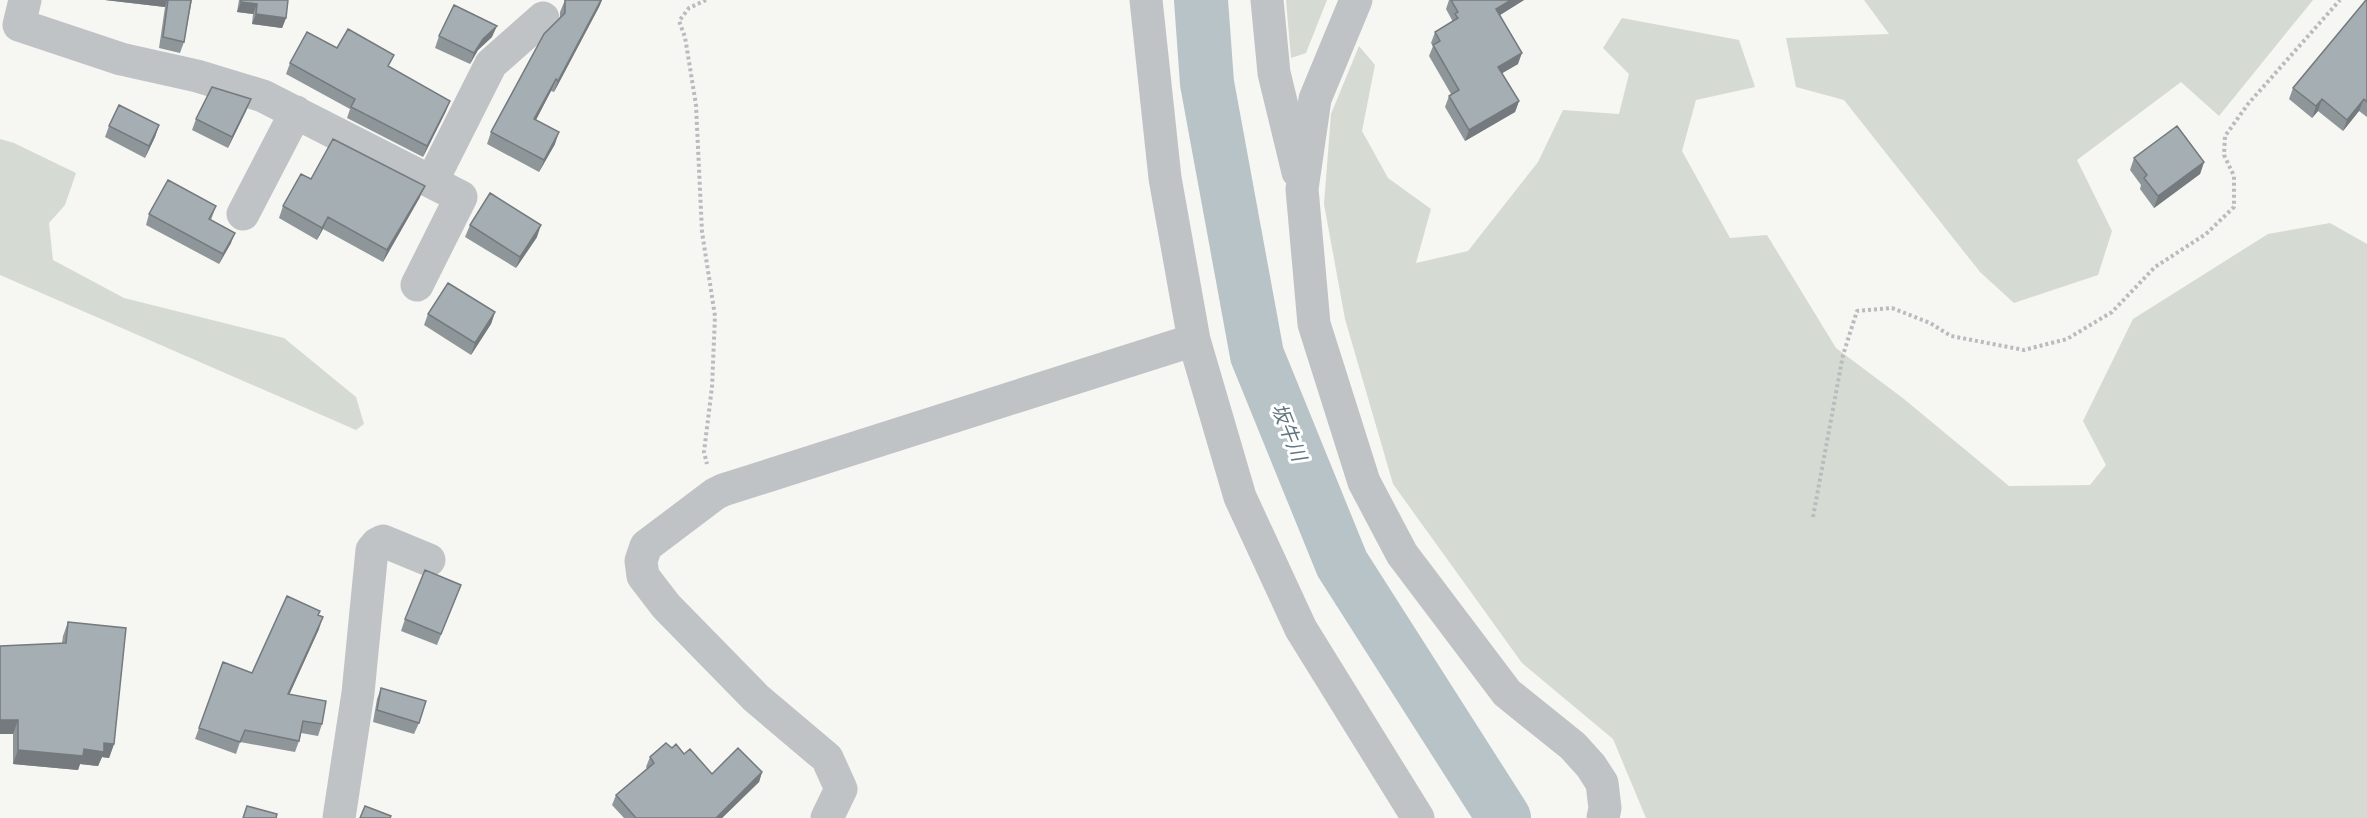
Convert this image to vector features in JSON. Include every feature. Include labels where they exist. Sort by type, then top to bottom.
[{"type":"street","points":[[25,0],[20,25],[121,59],[197,76],[252,93],[296,112],[461,197],[417,285]]},
{"type":"street","points":[[1146,0],[1165,178],[1194,340],[1240,497],[1301,629],[1418,818]]},
{"type":"street","points":[[1267,0],[1274,73],[1302,189],[1314,324],[1364,482],[1402,554],[1507,693],[1573,746],[1592,766],[1602,783],[1605,808],[1603,818]]},
{"type":"street","points":[[1302,189],[1315,99],[1356,0]]},
{"type":"street","points":[[432,181],[491,64],[543,18]]},
{"type":"street","points":[[243,214],[296,112]]},
{"type":"street","points":[[827,818],[841,789],[827,758],[756,698],[666,606],[643,576],[641,561],[646,546],[715,494],[1194,340]]},
{"type":"street","points":[[339,818],[358,693],[372,550],[383,541],[429,560]]},
{"type":"path","points":[[706,0],[689,8],[679,21],[685,37],[696,105],[702,232],[715,316],[712,387],[704,452],[715,494]]},
{"type":"path","points":[[1813,517],[1843,355],[1857,311],[1892,308],[1929,323],[1951,336],[2024,350],[2067,339],[2112,312],[2155,267],[2206,234],[2234,207],[2234,176],[2224,155],[2225,136],[2248,104],[2340,0]]},
{"type":"shaded area","points":[[1286,0],[1327,0],[1306,53],[1291,58]]},
{"type":"shaded area","points":[[1864,0],[2313,0],[2219,116],[2181,82],[2077,160],[2112,231],[2098,275],[2014,303],[1980,272],[1844,100],[1796,87],[1786,38],[1889,34]]},
{"type":"shaded area","points":[[1622,18],[1739,40],[1755,87],[1696,100],[1682,151],[1730,238],[1767,235],[1836,348],[1904,399],[2009,486],[2090,485],[2106,465],[2083,421],[2133,319],[2268,234],[2330,223],[2367,244],[2367,818],[1646,818],[1613,739],[1522,663],[1393,484],[1345,319],[1324,204],[1331,114],[1359,46],[1375,65],[1362,131],[1388,178],[1431,209],[1416,263],[1468,251],[1538,162],[1563,110],[1619,114],[1629,74],[1603,48]]},
{"type":"shaded area","points":[[0,139],[14,143],[76,173],[65,205],[49,223],[53,260],[124,298],[284,338],[356,397],[364,424],[356,430],[0,275]]},
{"type":"building","points":[[168,0],[191,0],[184,42],[163,37]]},
{"type":"building","points":[[241,0],[288,0],[286,18],[256,14],[257,4],[241,2]]},
{"type":"building","points":[[565,0],[601,0],[558,81],[556,79],[534,119],[559,132],[544,160],[491,132],[544,34],[565,13]]},
{"type":"building","points":[[1451,0],[1511,0],[1496,9],[1522,53],[1498,67],[1519,101],[1469,130],[1449,96],[1459,90],[1433,45],[1440,41],[1435,32],[1458,18],[1455,14],[1458,12]]},
{"type":"building","points":[[2366,0],[2367,102],[2364,99],[2347,120],[2322,99],[2316,106],[2293,88]]},
{"type":"building","points":[[454,5],[497,26],[483,39],[474,53],[439,36]]},
{"type":"building","points":[[348,29],[394,55],[388,66],[450,101],[427,146],[351,107],[355,99],[290,63],[307,32],[337,48]]},
{"type":"building","points":[[212,87],[251,99],[232,137],[196,119]]},
{"type":"building","points":[[119,105],[159,125],[149,146],[109,126]]},
{"type":"building","points":[[2177,126],[2204,162],[2158,196],[2144,178],[2147,175],[2134,158]]},
{"type":"building","points":[[333,139],[425,186],[387,250],[328,217],[322,228],[283,206],[301,174],[311,179]]},
{"type":"building","points":[[168,180],[216,206],[209,219],[235,233],[223,254],[149,214]]},
{"type":"building","points":[[490,193],[541,225],[520,257],[470,225]]},
{"type":"building","points":[[448,283],[495,312],[475,343],[428,314]]},
{"type":"building","points":[[425,570],[461,585],[441,634],[405,619]]},
{"type":"building","points":[[287,596],[320,611],[318,615],[323,617],[288,694],[326,701],[322,724],[303,721],[299,741],[245,730],[240,742],[199,728],[223,662],[252,673]]},
{"type":"building","points":[[68,622],[126,628],[114,744],[104,743],[104,752],[84,749],[83,756],[18,750],[18,720],[0,720],[0,646],[66,643]]},
{"type":"building","points":[[381,688],[426,701],[419,723],[377,710]]},
{"type":"building","points":[[666,743],[672,748],[676,744],[684,754],[690,749],[712,774],[738,748],[762,772],[716,818],[636,818],[616,795],[654,763],[650,757]]},
{"type":"building","points":[[247,806],[277,814],[276,818],[243,818]]},
{"type":"building","points":[[365,806],[391,816],[390,818],[360,818]]},
{"type":"waterway","name":"坂牛川","points":[[1201,0],[1207,83],[1257,355],[1342,564],[1504,818]]}]
